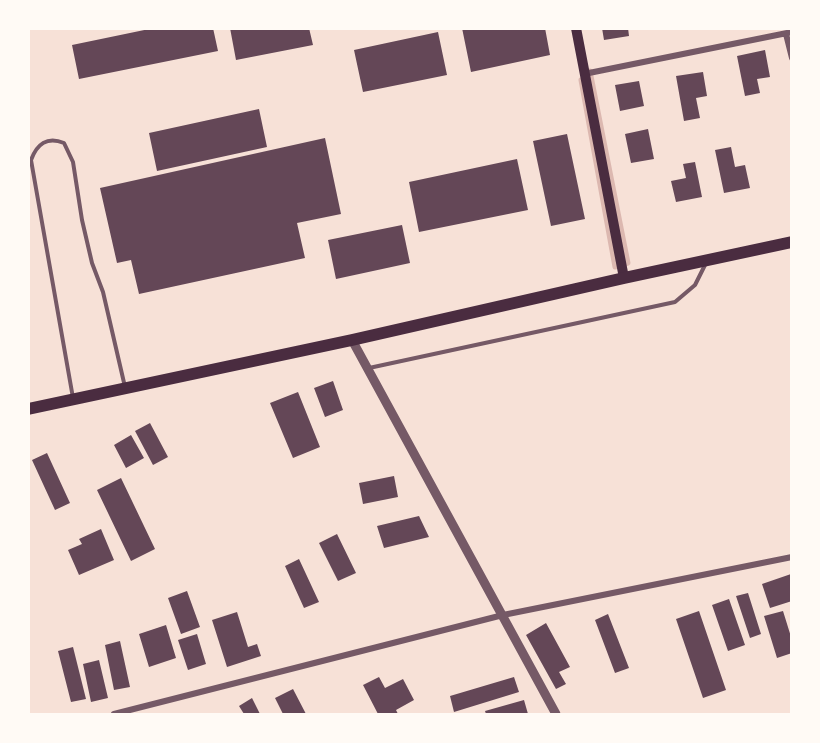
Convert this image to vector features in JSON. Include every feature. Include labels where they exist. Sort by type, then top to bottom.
[{"type":"main road","points":[[576,28],[624,278]]},
{"type":"main road","points":[[28,409],[792,242]]},
{"type":"street","points":[[584,74],[789,33],[792,58]]},
{"type":"street","points":[[352,340],[556,714]]},
{"type":"street","points":[[114,714],[503,615],[792,557]]},
{"type":"lane","points":[[73,399],[31,160],[35,150],[45,142],[54,139],[64,143],[73,162],[82,220],[92,263],[103,292],[126,388]]},
{"type":"lane","points":[[368,369],[675,302],[695,285],[707,261]]},
{"type":"building","points":[[154,28],[213,28],[218,51],[79,79],[72,45]]},
{"type":"building","points":[[230,28],[309,28],[313,45],[236,60]]},
{"type":"building","points":[[462,28],[545,28],[550,55],[471,72]]},
{"type":"building","points":[[602,28],[628,28],[629,36],[604,40]]},
{"type":"building","points":[[438,32],[447,75],[363,92],[354,50]]},
{"type":"building","points":[[765,50],[770,77],[757,79],[760,93],[745,96],[737,56]]},
{"type":"building","points":[[703,72],[707,96],[696,98],[700,118],[684,121],[676,76]]},
{"type":"building","points":[[639,81],[644,106],[620,111],[615,85]]},
{"type":"building","points":[[259,109],[267,147],[157,171],[149,133]]},
{"type":"building","points":[[648,129],[654,159],[631,163],[625,134]]},
{"type":"building","points":[[567,134],[585,219],[551,226],[533,141]]},
{"type":"building","points":[[325,138],[341,214],[297,223],[305,258],[139,294],[131,260],[117,263],[100,188]]},
{"type":"building","points":[[731,147],[735,167],[745,165],[750,188],[724,193],[715,150]]},
{"type":"building","points":[[517,159],[528,210],[419,232],[409,182]]},
{"type":"building","points":[[695,162],[702,197],[676,202],[671,181],[686,178],[683,164]]},
{"type":"building","points":[[402,225],[410,263],[336,279],[328,240]]},
{"type":"building","points":[[333,381],[343,410],[325,417],[314,388]]},
{"type":"building","points":[[298,392],[320,447],[293,458],[270,403]]},
{"type":"building","points":[[150,423],[168,457],[153,465],[135,431]]},
{"type":"building","points":[[131,435],[144,458],[126,468],[114,445]]},
{"type":"building","points":[[47,453],[70,503],[55,510],[32,460]]},
{"type":"building","points":[[394,476],[398,497],[363,504],[359,483]]},
{"type":"building","points":[[121,478],[155,549],[131,561],[97,490]]},
{"type":"building","points":[[419,516],[429,537],[384,548],[377,526]]},
{"type":"building","points":[[101,529],[114,560],[79,575],[68,550],[82,544],[79,539]]},
{"type":"building","points":[[337,534],[356,573],[338,581],[319,543]]},
{"type":"building","points":[[299,559],[319,602],[304,608],[285,566]]},
{"type":"building","points":[[791,574],[792,601],[770,608],[762,584]]},
{"type":"building","points":[[187,591],[200,627],[181,634],[168,598]]},
{"type":"building","points":[[748,593],[761,634],[750,638],[736,596]]},
{"type":"building","points":[[729,599],[745,645],[728,651],[712,605]]},
{"type":"building","points":[[699,611],[726,690],[703,698],[676,619]]},
{"type":"building","points":[[783,611],[792,640],[792,653],[777,658],[764,616]]},
{"type":"building","points":[[237,612],[248,647],[257,644],[261,656],[227,667],[212,620]]},
{"type":"building","points":[[608,614],[629,668],[615,673],[595,620]]},
{"type":"building","points":[[546,623],[570,667],[559,672],[566,684],[556,689],[526,635]]},
{"type":"building","points":[[166,625],[176,658],[149,667],[139,634]]},
{"type":"building","points":[[197,634],[206,664],[188,670],[178,640]]},
{"type":"building","points":[[120,641],[130,687],[114,690],[105,645]]},
{"type":"building","points":[[73,647],[86,699],[71,702],[58,651]]},
{"type":"building","points":[[99,660],[108,698],[91,702],[83,664]]},
{"type":"building","points":[[379,677],[385,688],[403,679],[414,700],[396,710],[398,714],[378,714],[363,685]]},
{"type":"building","points":[[514,677],[519,692],[454,712],[450,696]]},
{"type":"building","points":[[293,689],[306,714],[283,714],[275,698]]},
{"type":"building","points":[[252,698],[260,714],[244,714],[239,706]]},
{"type":"building","points":[[524,700],[528,714],[486,714],[485,711]]},
{"type":"waterway","points":[[581,80],[615,267],[628,263],[590,71]]}]
